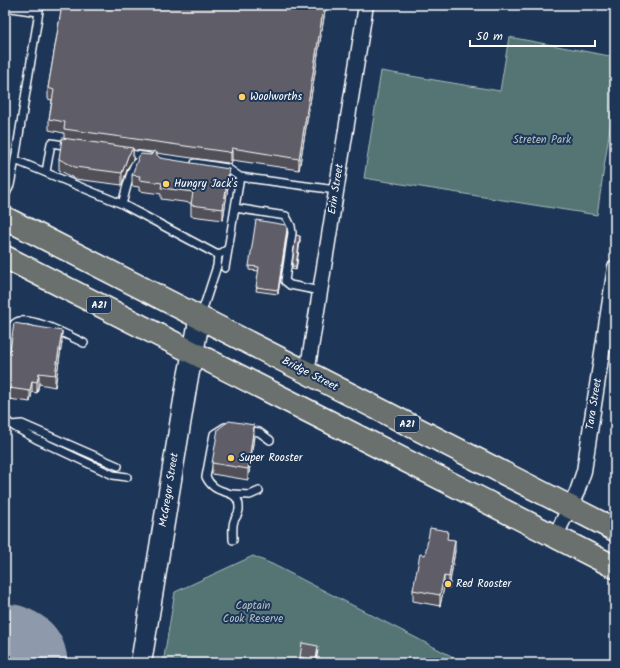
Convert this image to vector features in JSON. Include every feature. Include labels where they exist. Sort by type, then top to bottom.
[{"type":"highway","name":"Bridge Street","points":[[5,218],[615,530]]},
{"type":"highway","name":"A21","points":[[5,257],[615,567]]},
{"type":"street","name":"Erin Street","points":[[307,372],[366,5]]},
{"type":"street","name":"Tara Street","points":[[555,537],[570,508],[582,481],[584,472],[615,266]]},
{"type":"street","name":"McGregor Street","points":[[141,663],[200,317]]},
{"type":"lane","points":[[5,7],[39,9],[16,160],[10,185],[5,196]]},
{"type":"lane","points":[[46,172],[51,143],[74,146]]},
{"type":"lane","points":[[120,153],[157,160],[140,160],[133,167],[122,204]]},
{"type":"lane","points":[[16,160],[122,204],[218,255]]},
{"type":"lane","points":[[188,165],[240,177],[336,190]]},
{"type":"lane","points":[[225,268],[240,177]]},
{"type":"lane","points":[[235,208],[286,216],[291,226],[292,233],[285,281],[290,285],[320,291]]},
{"type":"lane","points":[[218,255],[228,249]]},
{"type":"lane","points":[[200,317],[217,266],[218,255]]},
{"type":"lane","points":[[5,361],[10,331],[14,323],[20,320],[36,322],[84,343]]},
{"type":"lane","points":[[5,419],[11,425],[36,439],[113,475],[127,477]]},
{"type":"lane","points":[[11,425],[22,424],[118,466]]},
{"type":"lane","points":[[233,540],[234,522],[240,509],[239,502],[236,497],[213,487],[206,477],[214,434],[218,430],[228,427],[259,432],[270,440]]},
{"type":"lane","points":[[230,494],[250,495],[259,491]]},
{"type":"green space","name":"Streten Park","points":[[509,37],[615,57],[615,94],[597,215],[364,178],[381,71],[500,91]]},
{"type":"green space","name":"Captain Cook Reserve","points":[[253,556],[274,565],[465,663],[163,663],[175,592]]},
{"type":"building","points":[[62,5],[324,5],[299,159],[232,148],[231,153],[64,129],[65,122],[49,119],[54,90],[48,88]]},
{"type":"building","points":[[62,138],[133,148],[128,156],[122,173],[75,167],[59,159]]},
{"type":"building","points":[[154,151],[160,158],[229,169],[223,209],[191,205],[193,192],[161,188],[162,183],[139,180],[140,176],[132,175],[139,156],[141,154],[151,155]]},
{"type":"building","points":[[256,220],[286,225],[287,229],[278,290],[256,287],[259,267],[249,266]]},
{"type":"building","points":[[296,235],[300,236],[296,266],[292,266]]},
{"type":"building","points":[[14,323],[62,331],[55,375],[39,373],[37,382],[32,381],[30,391],[9,388],[9,391],[5,391],[5,364],[7,355],[10,351]]},
{"type":"building","name":"Super Rooster","points":[[229,421],[254,425],[248,469],[212,463],[218,429]]},
{"type":"building","points":[[430,528],[448,531],[447,539],[455,540],[449,577],[444,576],[440,595],[413,590],[420,554],[425,555]]},
{"type":"building","points":[[302,643],[318,646],[316,660],[300,657]]},
{"type":"runway","points":[[5,660],[11,663]]},
{"type":"place","name":"Woolworths","points":[[242,97]]},
{"type":"place","name":"Hungry Jack's","points":[[166,184]]},
{"type":"place","name":"Super Rooster","points":[[231,458]]},
{"type":"place","name":"Red Rooster","points":[[448,584]]}]
